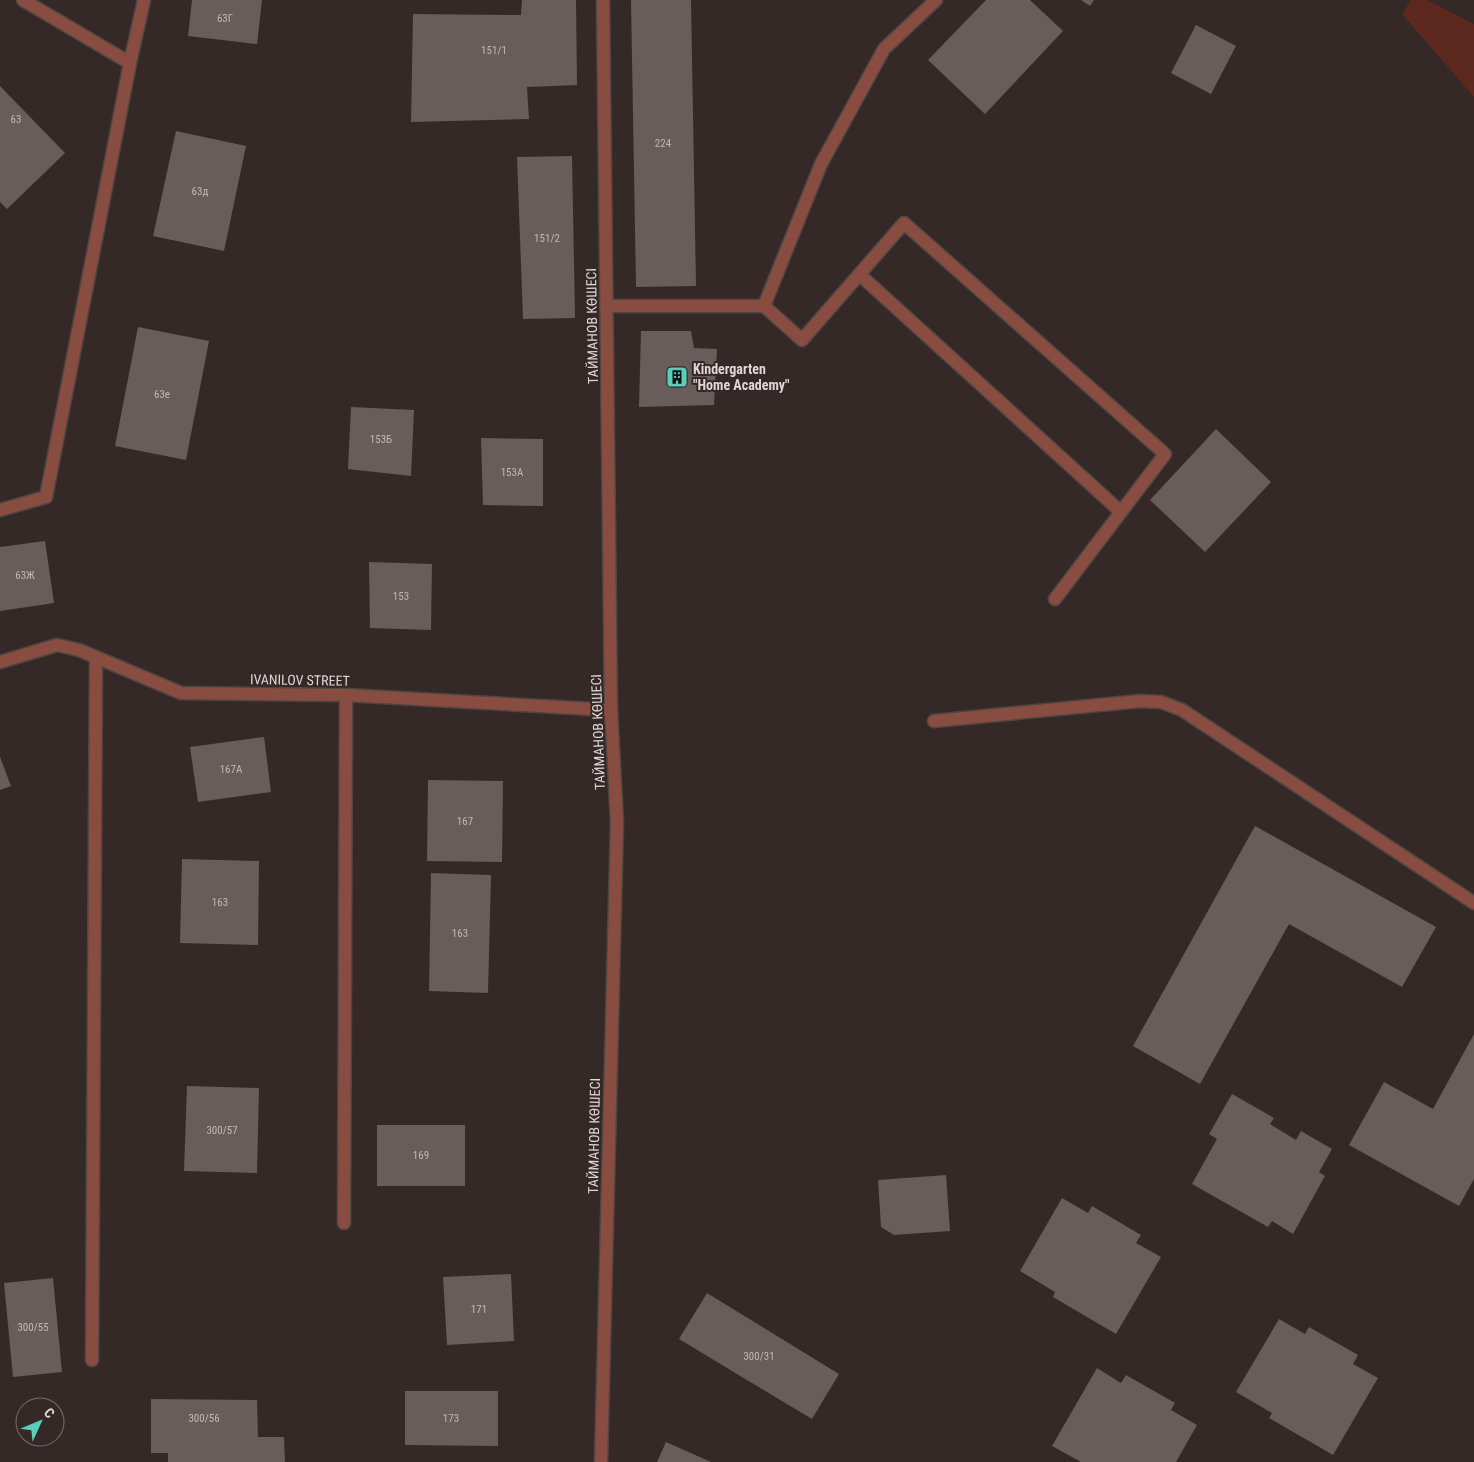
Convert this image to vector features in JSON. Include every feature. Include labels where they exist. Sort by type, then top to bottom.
[{"type":"street","points":[[23,0],[130,63]]},
{"type":"street","points":[[0,510],[46,497],[130,63],[144,0]]},
{"type":"street","name":"ТАЙМАНОВ КӨШЕСІ","points":[[601,1462],[617,822],[611,710],[603,0]]},
{"type":"street","points":[[764,306],[821,164],[884,50],[936,0]]},
{"type":"street","points":[[606,306],[764,306],[802,340],[904,223],[1165,454],[1055,600]]},
{"type":"street","points":[[859,274],[1121,512]]},
{"type":"street","name":"IVANILOV STREET","points":[[0,662],[57,645],[79,650],[180,693],[346,695],[611,710]]},
{"type":"street","points":[[92,1360],[96,658]]},
{"type":"street","points":[[344,1223],[346,695]]},
{"type":"street","points":[[934,721],[1141,701],[1161,702],[1182,710],[1474,903]]},
{"type":"shaded area","points":[[1411,0],[1427,0],[1474,24],[1474,97],[1402,14]]},
{"type":"building","points":[[192,0],[262,0],[257,44],[188,36]]},
{"type":"building","points":[[522,0],[576,0],[577,85],[527,87],[529,119],[411,122],[413,14],[521,15]]},
{"type":"building","points":[[631,0],[691,0],[696,286],[636,287]]},
{"type":"building","points":[[986,0],[1030,0],[1063,31],[985,114],[928,60]]},
{"type":"building","points":[[1081,0],[1094,0],[1090,6]]},
{"type":"building","points":[[1196,25],[1236,46],[1211,94],[1171,73]]},
{"type":"building","points":[[0,86],[65,153],[7,209],[0,202]]},
{"type":"building","points":[[176,131],[246,146],[224,251],[153,236]]},
{"type":"building","points":[[572,156],[575,318],[523,319],[517,157]]},
{"type":"building","points":[[138,327],[209,341],[186,460],[115,446]]},
{"type":"building","name":"Kindergarten \"Home Academy\"","points":[[641,331],[691,331],[694,348],[717,349],[714,405],[639,407]]},
{"type":"building","points":[[351,407],[414,410],[411,476],[348,469]]},
{"type":"building","points":[[1216,429],[1271,482],[1205,552],[1150,500]]},
{"type":"building","points":[[481,438],[543,439],[543,506],[483,505]]},
{"type":"building","points":[[45,541],[54,603],[0,611],[0,547]]},
{"type":"building","points":[[369,562],[432,564],[431,630],[370,628]]},
{"type":"building","points":[[264,737],[271,792],[198,802],[190,747]]},
{"type":"building","points":[[0,757],[11,786],[0,790]]},
{"type":"building","points":[[428,780],[503,781],[502,862],[427,861]]},
{"type":"building","points":[[1255,826],[1436,927],[1402,987],[1289,924],[1200,1084],[1133,1046]]},
{"type":"building","points":[[182,859],[259,861],[258,945],[180,943]]},
{"type":"building","points":[[431,873],[491,875],[488,993],[429,991]]},
{"type":"building","points":[[1474,1034],[1474,1179],[1459,1206],[1349,1145],[1384,1082],[1433,1109]]},
{"type":"building","points":[[187,1086],[259,1088],[257,1173],[184,1171]]},
{"type":"building","points":[[1232,1094],[1274,1118],[1270,1124],[1296,1140],[1301,1131],[1332,1149],[1319,1172],[1325,1176],[1293,1234],[1272,1221],[1268,1227],[1192,1184],[1217,1139],[1209,1134]]},
{"type":"building","points":[[377,1125],[465,1125],[465,1186],[377,1186]]},
{"type":"building","points":[[946,1175],[950,1231],[894,1235],[881,1227],[878,1180]]},
{"type":"building","points":[[1062,1198],[1088,1213],[1092,1206],[1141,1235],[1136,1243],[1161,1257],[1116,1334],[1053,1297],[1055,1292],[1020,1271]]},
{"type":"building","points":[[511,1274],[514,1341],[447,1345],[443,1277]]},
{"type":"building","points":[[53,1278],[62,1372],[13,1377],[4,1283]]},
{"type":"building","points":[[707,1293],[839,1374],[812,1419],[679,1339]]},
{"type":"building","points":[[1279,1319],[1305,1334],[1309,1327],[1358,1355],[1353,1364],[1378,1378],[1333,1455],[1269,1418],[1272,1413],[1236,1392]]},
{"type":"building","points":[[1097,1368],[1121,1383],[1126,1375],[1175,1403],[1171,1410],[1197,1425],[1176,1462],[1081,1462],[1052,1446]]},
{"type":"building","points":[[405,1391],[498,1391],[498,1446],[405,1445]]},
{"type":"building","points":[[151,1399],[257,1400],[258,1437],[284,1437],[285,1462],[168,1462],[168,1453],[151,1453]]},
{"type":"building","points":[[666,1442],[711,1462],[657,1462]]},
{"type":"place","name":"Kindergarten \"Home Academy\"","points":[[677,377]]}]
